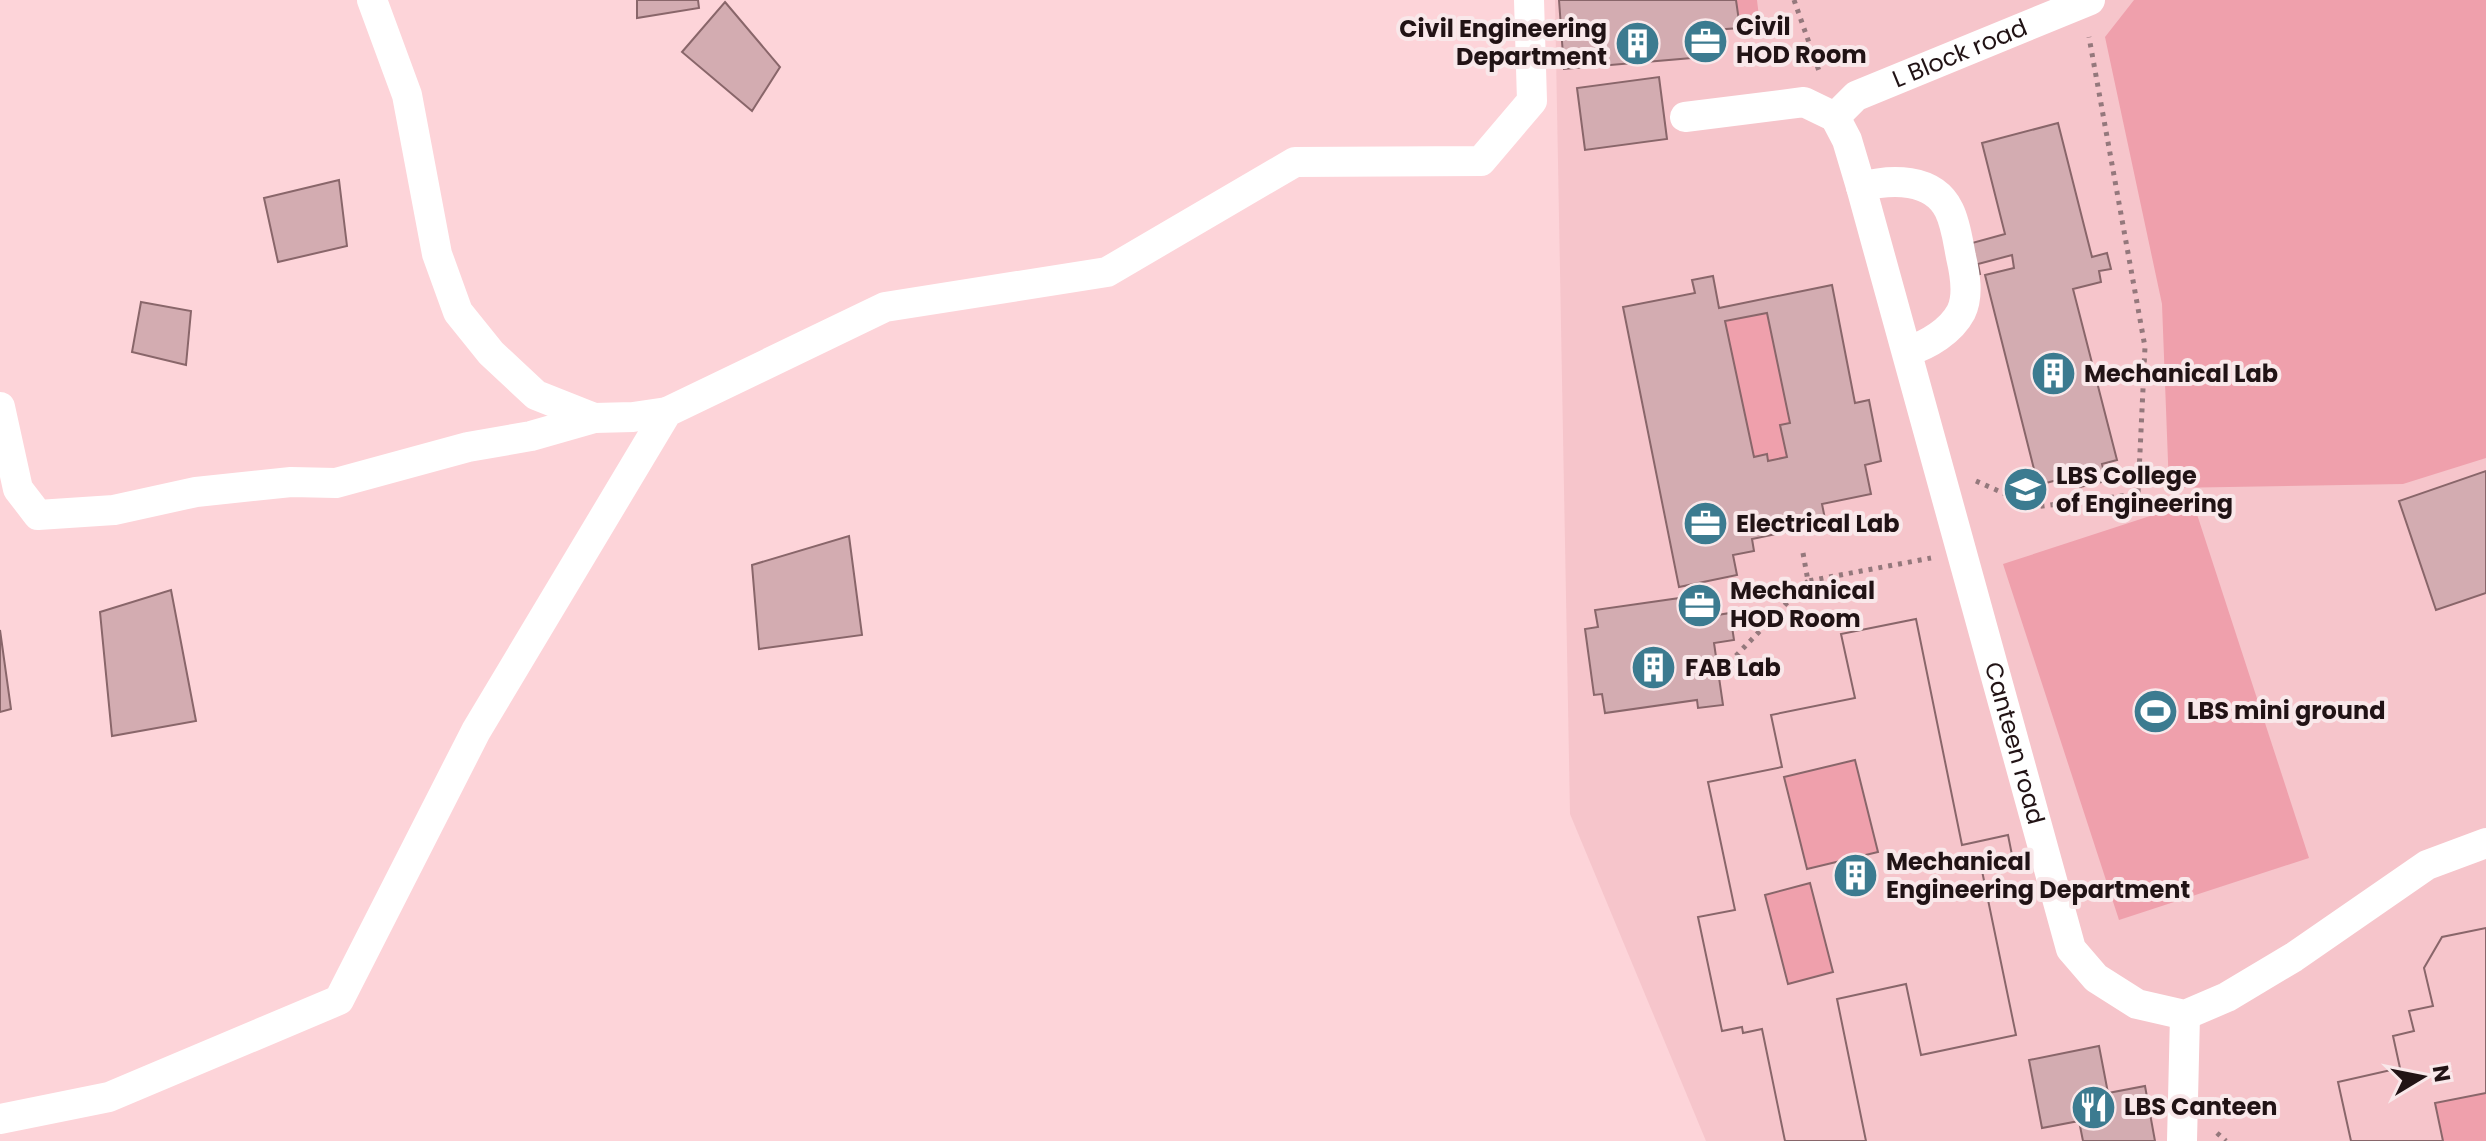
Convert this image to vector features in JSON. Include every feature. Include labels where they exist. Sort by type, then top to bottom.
[{"type":"street","points":[[372,0],[407,95],[437,254],[458,312],[491,353],[536,395],[594,418]]},
{"type":"street","points":[[0,407],[18,489],[38,515],[114,510],[196,492],[291,482],[336,483],[468,447],[531,436],[594,418],[667,412],[885,307],[1107,272],[1295,162],[1481,161],[1532,101],[1529,0]]},
{"type":"street","name":"L Block road","points":[[1835,117],[1856,96],[2086,2]]},
{"type":"street","points":[[1685,117],[1804,102],[1835,117]]},
{"type":"street","name":"Canteen road","points":[[1835,117],[1847,140],[1908,351],[2071,949],[2096,978],[2137,1004],[2185,1015]]},
{"type":"street","points":[[1861,187],[1894,181],[1931,189],[1949,208],[1966,278],[1963,309],[1953,324],[1937,337],[1908,351]]},
{"type":"street","points":[[0,1119],[109,1097],[339,1000],[476,731],[667,412]]},
{"type":"street","points":[[2182,1141],[2185,1015],[2227,997],[2294,957],[2427,865],[2486,843]]},
{"type":"path","points":[[1794,0],[1835,117]]},
{"type":"path","points":[[1940,465],[2035,507],[2138,494],[2145,347],[2086,2]]},
{"type":"path","points":[[1729,663],[1808,581],[1963,552]]},
{"type":"path","points":[[1803,553],[1808,581]]},
{"type":"shaded area","name":"LBS College of Engineering","points":[[1555,0],[2486,0],[2486,1141],[1706,1141],[1570,814]]},
{"type":"shaded area","points":[[1736,0],[1757,0],[1761,34],[1742,37]]},
{"type":"shaded area","points":[[2134,0],[2486,0],[2486,458],[2403,484],[2169,488],[2162,304],[2105,37]]},
{"type":"shaded area","points":[[1767,313],[1790,423],[1780,425],[1787,457],[1768,461],[1767,454],[1754,457],[1725,321]]},
{"type":"shaded area","name":"LBS mini ground","points":[[2193,502],[2309,858],[2119,920],[2003,564]]},
{"type":"shaded area","points":[[1855,760],[1878,852],[1807,869],[1784,777]]},
{"type":"shaded area","points":[[1810,883],[1833,972],[1788,984],[1765,895]]},
{"type":"shaded area","points":[[2486,1093],[2486,1141],[2443,1141],[2435,1103]]},
{"type":"building","points":[[637,0],[698,0],[699,8],[637,18]]},
{"type":"building","name":"Civil Engineering Department","points":[[1559,0],[1736,0],[1740,28],[1713,30],[1715,56],[1564,69]]},
{"type":"building","points":[[725,2],[780,67],[752,111],[682,52]]},
{"type":"building","points":[[1659,77],[1667,139],[1585,150],[1577,88]]},
{"type":"building","name":"Mechanical Lab","points":[[2058,123],[2092,257],[2107,253],[2111,269],[2099,271],[2101,282],[2073,289],[2117,460],[2102,464],[2106,481],[2080,487],[2077,475],[2038,485],[1985,275],[2014,268],[2012,255],[1978,264],[1980,274],[1956,281],[1972,243],[2005,234],[1982,143]]},
{"type":"building","points":[[339,180],[347,246],[278,262],[264,198]]},
{"type":"building","points":[[1713,276],[1719,308],[1832,285],[1855,403],[1869,400],[1881,461],[1865,465],[1871,494],[1822,504],[1826,524],[1752,539],[1754,551],[1733,555],[1737,575],[1679,587],[1623,307],[1695,293],[1692,280]],"holes":[[[1767,313],[1790,423],[1780,425],[1787,457],[1768,461],[1767,454],[1754,457],[1725,321]]]},
{"type":"building","points":[[141,302],[191,311],[186,365],[132,352]]},
{"type":"building","points":[[2486,471],[2486,593],[2436,610],[2399,501]]},
{"type":"building","points":[[849,536],[862,635],[759,649],[752,565]]},
{"type":"building","points":[[171,590],[196,721],[112,736],[100,612]]},
{"type":"building","name":"FAB Lab","points":[[1708,594],[1711,616],[1730,613],[1734,640],[1714,643],[1723,705],[1698,708],[1697,700],[1605,713],[1602,694],[1594,695],[1585,629],[1598,627],[1595,610]]},
{"type":"building","name":"Mechanical Engineering Department","points":[[1916,619],[1962,845],[2008,835],[2013,860],[1981,866],[2016,1035],[1921,1055],[1906,984],[1837,999],[1866,1141],[1785,1141],[1762,1029],[1743,1033],[1742,1027],[1722,1031],[1698,917],[1735,910],[1708,782],[1782,767],[1771,715],[1855,698],[1841,634]],"holes":[[[1855,760],[1878,852],[1807,869],[1784,777]],[[1810,883],[1833,972],[1788,984],[1765,895]]]},
{"type":"building","name":"Mechanical Engineering Department","points":[[1916,619],[1962,845],[2008,835],[2013,860],[1981,866],[2016,1035],[1921,1055],[1906,984],[1837,999],[1866,1141],[1785,1141],[1762,1029],[1743,1033],[1742,1027],[1722,1031],[1698,917],[1735,910],[1708,782],[1782,767],[1771,715],[1855,698],[1841,634]],"holes":[[[1855,760],[1878,852],[1807,869],[1784,777]],[[1810,883],[1833,972],[1788,984],[1765,895]]]},
{"type":"building","points":[[0,630],[11,709],[0,712]]},
{"type":"building","points":[[2486,928],[2486,1093],[2435,1103],[2443,1141],[2351,1141],[2338,1082],[2400,1068],[2393,1036],[2414,1031],[2409,1011],[2433,1006],[2424,968],[2442,937]]},
{"type":"building","points":[[2486,928],[2486,1093],[2435,1103],[2443,1141],[2351,1141],[2338,1082],[2400,1068],[2393,1036],[2414,1031],[2409,1011],[2433,1006],[2424,968],[2442,937]]},
{"type":"building","name":"LBS Canteen","points":[[2099,1046],[2108,1093],[2145,1086],[2155,1141],[2083,1141],[2079,1121],[2042,1128],[2029,1060]]},
{"type":"place","name":"Civil HOD Room","points":[[1705,41]]},
{"type":"place","name":"Civil Engineering Department","points":[[1638,43]]},
{"type":"place","name":"Mechanical Lab","points":[[2053,374]]},
{"type":"place","name":"LBS College of Engineering","points":[[2025,490]]},
{"type":"place","name":"Electrical Lab","points":[[1705,524]]},
{"type":"place","name":"Mechanical HOD Room","points":[[1699,605]]},
{"type":"place","name":"FAB Lab","points":[[1654,668]]},
{"type":"place","name":"LBS mini ground","points":[[2156,711]]},
{"type":"place","name":"Mechanical Engineering Department","points":[[1855,876]]},
{"type":"place","name":"LBS Canteen","points":[[2093,1107]]}]
